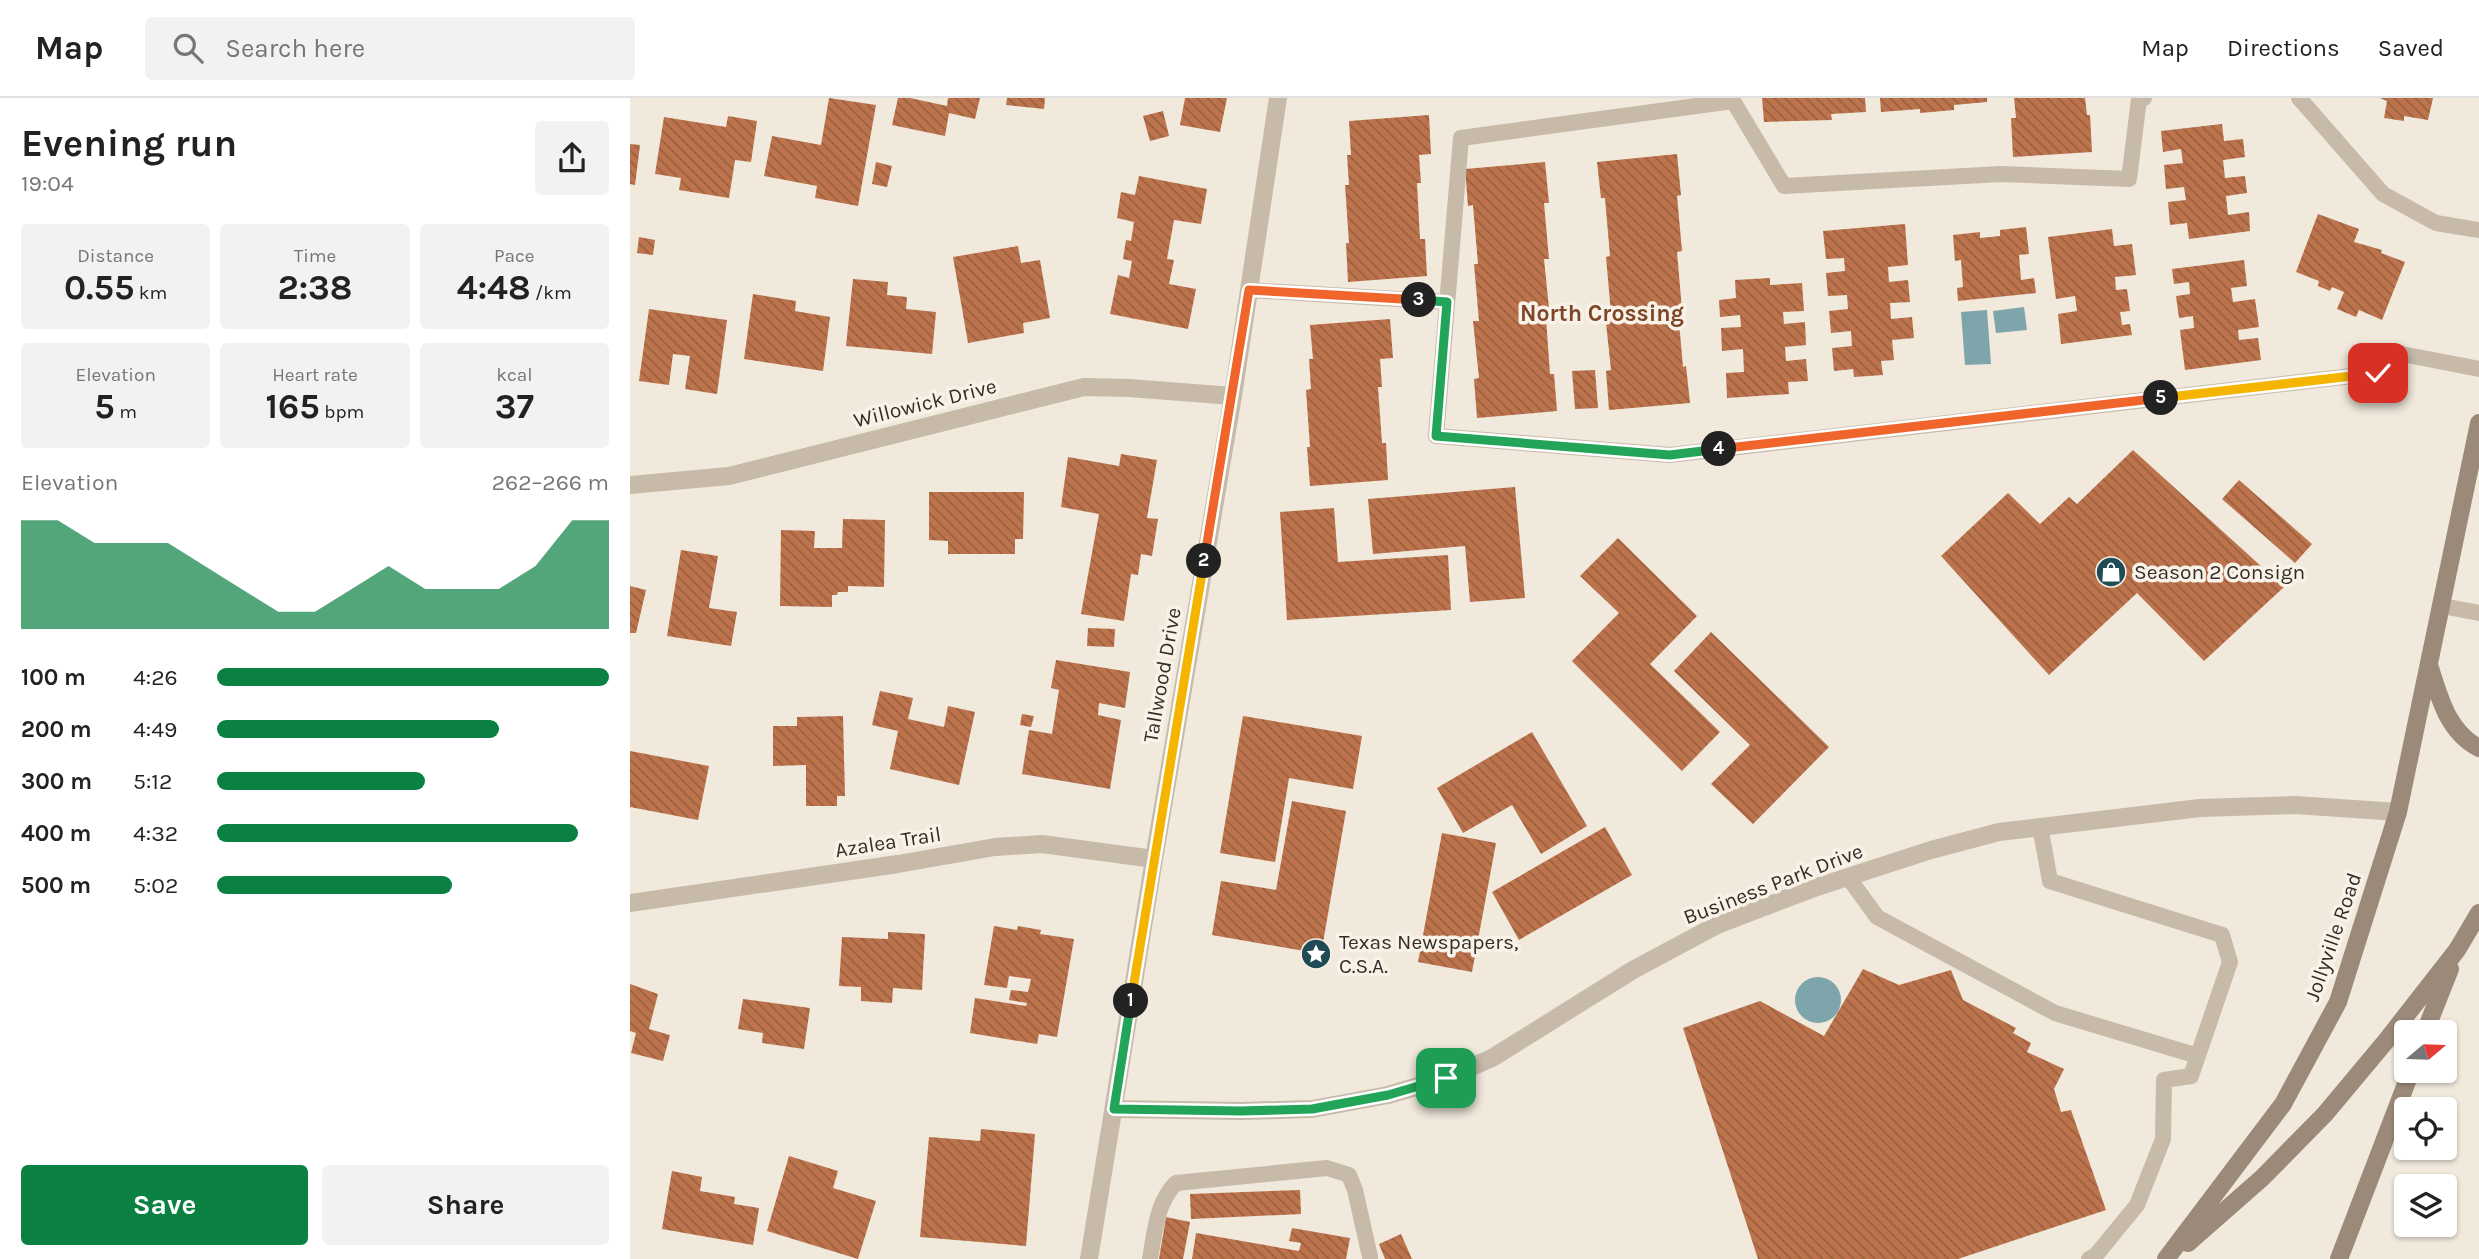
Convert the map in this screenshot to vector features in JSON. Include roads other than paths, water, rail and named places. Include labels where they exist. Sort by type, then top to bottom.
[{"type":"street","name":"Tallwood Drive","points":[[1089,1259],[1233,396],[1278,98]]},
{"type":"street","name":"Willowick Drive","points":[[630,485],[729,476],[1084,387],[1233,396]]},
{"type":"street","name":"Jollyville Road","points":[[2168,1259],[2283,1104],[2338,1002],[2398,813],[2479,424]]},
{"type":"street","name":"Jollyville Road","points":[[2430,668],[2445,714],[2466,741],[2479,748]]},
{"type":"street","name":"Business Park Drive","points":[[1114,1109],[1312,1109],[1388,1095],[1446,1078],[1492,1058],[1633,970],[1717,925],[1848,877],[1931,850],[2000,832],[2208,808],[2295,806],[2398,813]]},
{"type":"street","name":"Azalea Trail","points":[[630,903],[995,847],[1042,844],[1154,859]]},
{"type":"street","points":[[2168,1259],[2262,1178],[2325,1114],[2457,950],[2479,913]]},
{"type":"street","points":[[2430,1020],[2457,950]]},
{"type":"street","points":[[2339,1259],[2406,1083]]},
{"type":"lane","points":[[2144,98],[2139,99],[2129,179],[2001,174],[1784,187],[1733,101],[1461,138],[1436,436],[1670,455],[2378,373],[2402,354],[2479,369]]},
{"type":"lane","points":[[2299,98],[2384,194],[2436,223],[2479,230]]},
{"type":"lane","points":[[1249,290],[1447,302]]},
{"type":"lane","points":[[2442,606],[2479,613]]},
{"type":"lane","points":[[2040,826],[2050,881],[2222,935],[2230,962],[2191,1076],[2164,1080],[2163,1139],[2137,1205],[2089,1259]]},
{"type":"lane","points":[[1848,877],[1877,917],[2055,1013],[2198,1056]]},
{"type":"lane","points":[[1150,1259],[1158,1216],[1166,1193],[1176,1182],[1327,1168],[1349,1175],[1370,1257]]},
{"type":"water","points":[[2024,307],[2027,330],[1996,333],[1993,311]]},
{"type":"water","points":[[1987,310],[1991,364],[1965,365],[1961,312]]},
{"type":"water","points":[[1818,977],[1835,983],[1841,1000],[1835,1017],[1818,1023],[1801,1017],[1795,1000],[1801,983]]},
{"type":"place","name":"Season 2 Consign","points":[[2111,572]]},
{"type":"place","name":"Texas Newspapers, C.S.A.","points":[[1316,954]]},
{"type":"district","name":"North Crossing","points":[[1602,313]]}]
